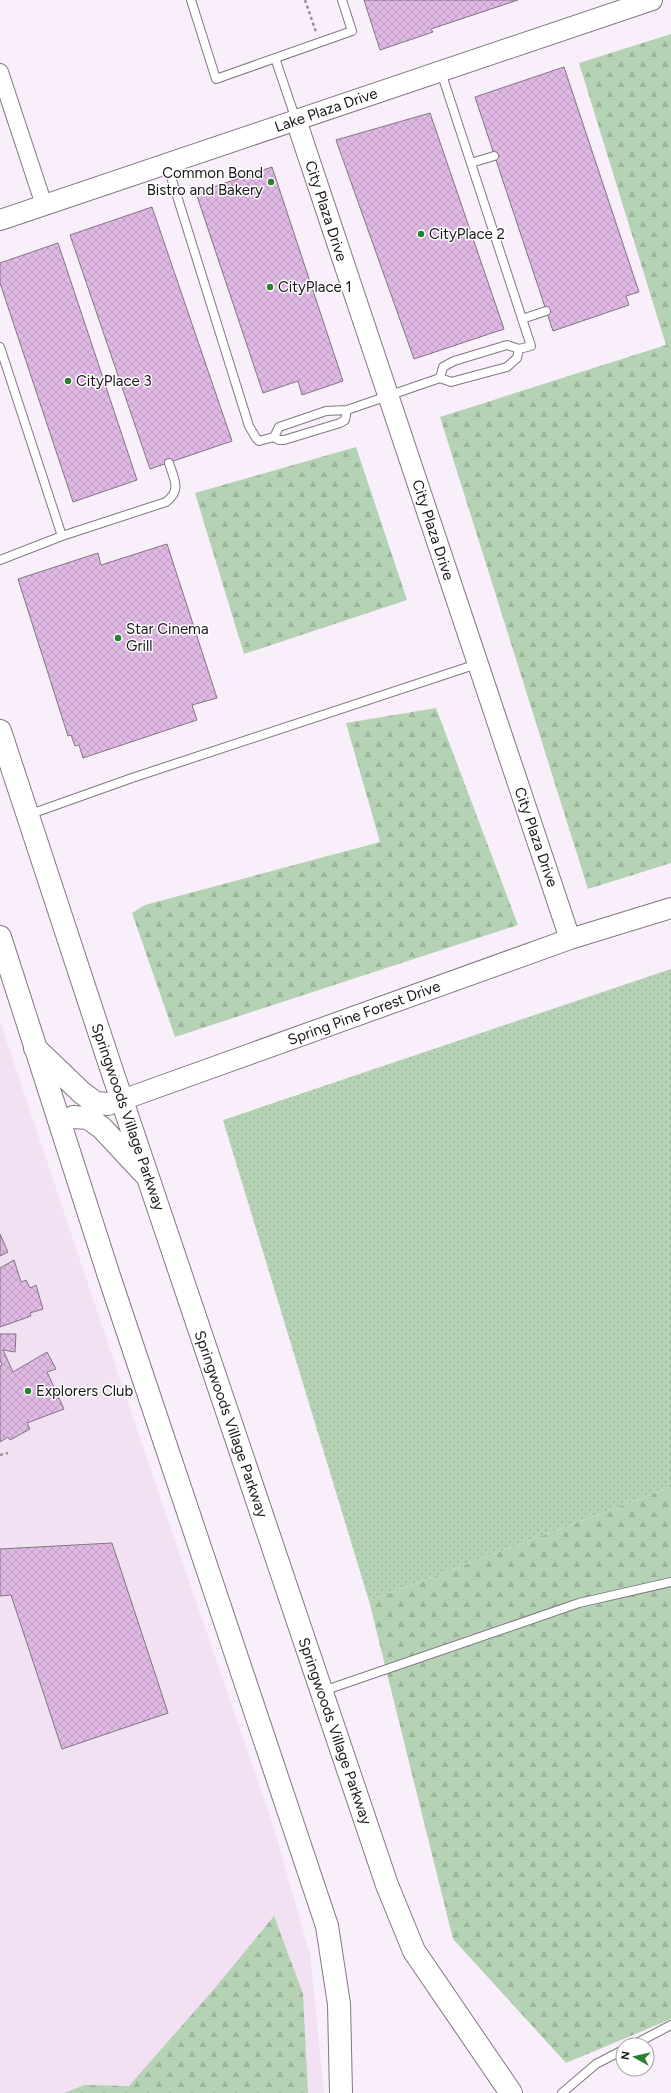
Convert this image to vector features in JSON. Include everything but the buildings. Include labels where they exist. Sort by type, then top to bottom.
[{"type":"main road","name":"Springwoods Village Parkway","points":[[0,731],[28,815],[115,1102],[149,1178],[387,1885],[414,1951],[511,2093]]},
{"type":"main road","points":[[0,937],[34,1048],[66,1119],[327,1926],[338,2004],[341,2093]]},
{"type":"main road","points":[[34,1048],[82,1093],[96,1103],[115,1102]]},
{"type":"main road","points":[[66,1119],[88,1118],[102,1128],[149,1178]]},
{"type":"street","name":"Lake Plaza Drive","points":[[0,220],[652,0]]},
{"type":"street","points":[[0,72],[44,206]]},
{"type":"street","name":"City Plaza Drive","points":[[296,120],[570,939]]},
{"type":"street","name":"Spring Pine Forest Drive","points":[[66,1119],[570,939],[671,908]]},
{"type":"lane","points":[[191,0],[216,79],[352,32],[342,0]]},
{"type":"lane","points":[[275,58],[296,120]]},
{"type":"lane","points":[[440,378],[443,368],[454,361],[507,345],[519,349],[531,346],[441,71]]},
{"type":"lane","points":[[471,163],[494,156]]},
{"type":"lane","points":[[167,164],[249,426],[256,438],[260,441],[274,437],[280,427],[326,411],[347,410],[440,378],[451,382],[507,367],[517,358],[519,349]]},
{"type":"lane","points":[[522,319],[546,311]]},
{"type":"lane","points":[[0,347],[62,536]]},
{"type":"lane","points":[[274,437],[278,440],[284,440],[340,423],[345,420],[347,410]]},
{"type":"lane","points":[[0,560],[62,536],[166,502],[174,496],[176,487],[169,463]]},
{"type":"lane","points":[[28,815],[132,778],[477,664]]},
{"type":"lane","points":[[322,1691],[579,1603],[671,1582]]},
{"type":"lane","points":[[648,2037],[671,2025]]},
{"type":"lane","points":[[562,2093],[596,2064],[615,2054]]},
{"type":"path","points":[[305,0],[320,43]]},
{"type":"path","points":[[0,1454],[8,1453]]},
{"type":"shaded area","points":[[0,1021],[135,1424],[274,1828],[310,1954],[324,2093],[0,2093]]},
{"type":"green space","points":[[671,34],[671,863],[588,889],[440,417],[666,345],[579,63]]},
{"type":"green space","points":[[356,447],[407,600],[244,654],[195,493]]},
{"type":"green space","points":[[436,708],[518,925],[175,1037],[132,913],[145,905],[380,842],[346,723]]},
{"type":"green space","points":[[671,969],[671,1487],[369,1601],[223,1120]]},
{"type":"green space","points":[[671,1487],[671,2019],[628,2037],[615,2037],[615,2042],[566,2063],[453,1939],[369,1601]]},
{"type":"green space","points":[[274,1916],[303,1994],[308,2093],[64,2093],[85,2085],[129,2086],[215,1988]]},
{"type":"place","name":"Common Bond Bistro and Bakery","points":[[271,182]]},
{"type":"place","name":"CityPlace 2","points":[[421,234]]},
{"type":"place","name":"CityPlace 1","points":[[270,287]]},
{"type":"place","name":"CityPlace 3","points":[[68,381]]},
{"type":"place","name":"Star Cinema Grill","points":[[118,638]]},
{"type":"place","name":"Explorers Club","points":[[28,1391]]}]
